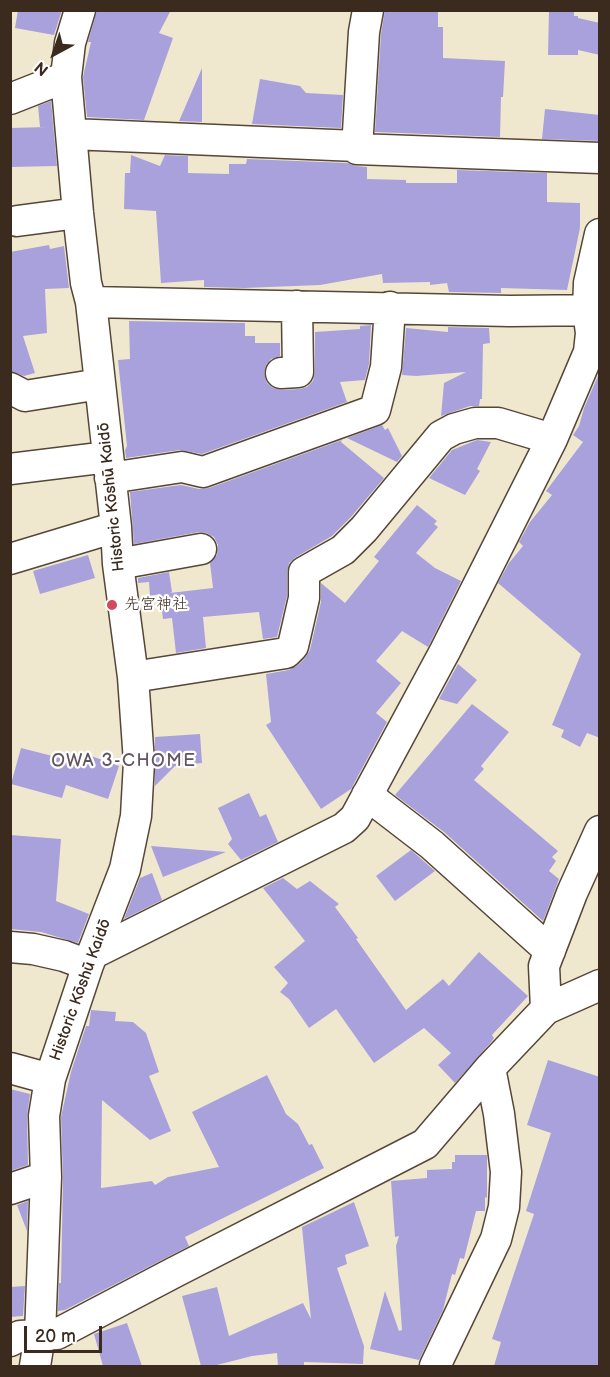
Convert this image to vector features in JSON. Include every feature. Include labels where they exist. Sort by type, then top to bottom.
[{"type":"street","name":"Historic Kōshū Kaidō","points":[[35,1366],[40,1335],[46,1177],[44,1116],[50,1079],[125,869],[136,816],[139,762],[133,677],[118,564],[116,527],[91,302],[86,284],[78,213],[66,77],[70,43],[80,10]]},
{"type":"street","points":[[357,146],[364,32],[368,10]]},
{"type":"street","points":[[10,99],[66,77]]},
{"type":"street","points":[[71,134],[269,141],[357,146],[357,149],[600,158]]},
{"type":"street","points":[[17,221],[78,213]]},
{"type":"street","points":[[10,947],[91,959],[344,828],[355,818],[445,651],[552,439],[589,351],[594,310],[590,283],[600,234]]},
{"type":"street","points":[[91,302],[594,310]]},
{"type":"street","points":[[281,373],[298,372],[297,306]]},
{"type":"street","points":[[10,469],[182,467],[203,472],[375,410],[386,367],[390,308]]},
{"type":"street","points":[[10,388],[25,396],[100,384]]},
{"type":"street","points":[[133,677],[286,653],[293,646],[301,608],[304,572],[343,550],[364,529],[441,436],[454,429],[475,423],[498,423],[552,439]]},
{"type":"street","points":[[10,559],[116,527]]},
{"type":"street","points":[[118,564],[201,549]]},
{"type":"street","points":[[367,795],[441,852],[550,951]]},
{"type":"street","points":[[546,1009],[544,966],[572,893],[600,831]]},
{"type":"street","points":[[10,1341],[20,1336],[57,1334],[425,1144],[490,1068],[546,1009],[600,985]]},
{"type":"street","points":[[10,1068],[50,1079]]},
{"type":"street","points":[[435,1366],[496,1239],[504,1207],[506,1172],[500,1114],[490,1068]]},
{"type":"street","points":[[10,1189],[46,1177]]},
{"type":"building","points":[[18,10],[62,10],[54,35],[15,28]]},
{"type":"building","points":[[97,10],[171,10],[159,33],[173,38],[144,120],[87,117],[83,77],[91,42],[88,42]]},
{"type":"building","points":[[385,10],[438,10],[438,27],[443,27],[443,58],[505,61],[500,137],[375,132],[381,34]]},
{"type":"building","points":[[549,10],[574,10],[574,16],[578,18],[600,23],[600,55],[578,50],[578,55],[548,55]]},
{"type":"building","points":[[202,68],[202,122],[179,121],[183,112]]},
{"type":"building","points":[[260,79],[300,86],[306,93],[343,95],[341,128],[252,124]]},
{"type":"building","points":[[51,101],[57,166],[10,167],[10,128],[47,127],[40,127],[38,106]]},
{"type":"building","points":[[545,109],[600,115],[600,141],[542,139]]},
{"type":"building","points":[[131,155],[160,166],[165,155],[188,156],[188,173],[229,174],[229,164],[246,164],[247,159],[347,163],[367,167],[367,179],[406,180],[406,183],[457,183],[457,170],[547,173],[547,202],[580,203],[580,228],[567,290],[501,288],[501,293],[449,292],[447,283],[430,285],[430,282],[383,283],[382,274],[320,285],[244,288],[204,287],[204,280],[161,283],[156,211],[124,209],[125,173],[130,173]]},
{"type":"building","points":[[49,245],[50,249],[64,246],[69,288],[45,289],[47,333],[23,336],[35,373],[24,376],[10,371],[10,252]]},
{"type":"building","points":[[129,321],[245,323],[245,336],[255,336],[255,343],[280,343],[280,356],[271,359],[264,373],[267,383],[281,390],[300,389],[307,387],[313,381],[315,332],[360,329],[360,326],[371,325],[369,364],[365,380],[340,382],[347,402],[202,454],[180,450],[126,458],[127,446],[118,360],[130,359]]},
{"type":"building","points":[[448,327],[489,328],[490,343],[483,344],[482,399],[480,399],[479,406],[470,406],[441,416],[444,383],[466,372],[402,375],[406,328],[448,332]]},
{"type":"building","points":[[598,376],[600,376],[600,738],[587,733],[580,747],[561,737],[564,730],[552,725],[581,654],[498,583],[509,563],[523,546],[519,542],[530,522],[552,495],[546,491],[583,442],[573,435],[579,426]]},
{"type":"building","points":[[382,425],[385,430],[388,428],[402,456],[397,462],[347,438]]},
{"type":"building","points":[[342,440],[341,442],[384,478],[332,536],[289,563],[287,596],[277,637],[263,639],[259,612],[203,617],[206,648],[176,653],[172,618],[163,619],[160,594],[150,596],[149,582],[138,583],[138,578],[169,572],[172,592],[170,593],[213,588],[210,563],[217,555],[218,545],[214,537],[199,532],[134,544],[130,492],[181,485],[199,489],[209,488]]},
{"type":"building","points":[[477,440],[491,442],[477,469],[480,471],[465,495],[429,478],[452,450]]},
{"type":"building","points":[[417,505],[437,521],[434,524],[438,527],[416,553],[435,568],[461,581],[428,647],[402,631],[376,661],[401,683],[376,713],[387,722],[351,789],[321,809],[266,725],[271,722],[266,674],[289,670],[298,665],[310,650],[321,602],[321,583],[345,603],[379,561],[374,557]]},
{"type":"building","points":[[88,555],[95,578],[40,594],[33,571]]},
{"type":"building","points":[[458,664],[477,680],[457,704],[439,699]]},
{"type":"building","points":[[472,704],[509,732],[481,766],[484,769],[474,780],[558,851],[552,857],[556,861],[549,871],[559,879],[543,921],[444,832],[395,795]]},
{"type":"building","points":[[200,734],[202,763],[175,766],[155,786],[155,737]]},
{"type":"building","points":[[21,748],[76,762],[80,752],[119,766],[108,799],[66,785],[62,798],[11,784]]},
{"type":"building","points":[[249,793],[260,817],[266,814],[278,842],[241,860],[228,844],[232,839],[218,808]]},
{"type":"building","points":[[10,835],[61,839],[56,901],[89,914],[78,943],[41,932],[10,929]]},
{"type":"building","points":[[151,846],[226,852],[163,877]]},
{"type":"building","points":[[411,850],[435,871],[395,901],[376,876]]},
{"type":"building","points":[[152,873],[162,900],[124,919],[140,878]]},
{"type":"building","points":[[283,878],[297,889],[310,881],[339,904],[335,907],[406,1010],[443,979],[449,986],[479,952],[528,996],[492,1035],[494,1038],[492,1041],[455,1083],[438,1065],[451,1053],[424,1028],[374,1063],[336,1009],[309,1028],[289,999],[280,992],[288,983],[274,967],[305,941],[263,888]]},
{"type":"building","points":[[91,1010],[116,1012],[115,1021],[133,1022],[146,1033],[159,1072],[149,1076],[171,1131],[150,1140],[102,1100],[101,1188],[152,1181],[155,1185],[168,1177],[219,1167],[192,1112],[267,1075],[286,1114],[298,1124],[309,1145],[312,1144],[324,1168],[185,1237],[189,1246],[65,1310],[58,1311],[59,1283],[61,1283],[63,1178],[61,1117],[71,1072],[86,1026],[89,1026]]},
{"type":"building","points":[[548,1060],[600,1077],[600,1366],[494,1366],[501,1342],[492,1339],[534,1214],[526,1211],[551,1133],[527,1125]]},
{"type":"building","points":[[10,1089],[30,1094],[27,1116],[28,1165],[10,1171]]},
{"type":"building","points":[[455,1155],[487,1155],[487,1198],[485,1197],[485,1211],[476,1211],[464,1259],[460,1258],[455,1275],[452,1274],[443,1310],[419,1360],[370,1349],[385,1291],[399,1331],[402,1330],[396,1246],[399,1236],[395,1237],[391,1181],[427,1178],[427,1170],[452,1169]]},
{"type":"building","points":[[28,1201],[27,1231],[17,1205]]},
{"type":"building","points":[[354,1202],[369,1246],[345,1255],[347,1264],[337,1268],[364,1346],[363,1364],[304,1362],[304,1366],[278,1366],[277,1353],[252,1356],[213,1366],[201,1366],[182,1296],[217,1287],[229,1336],[303,1303],[311,1319],[302,1227]]},
{"type":"building","points":[[25,1286],[23,1316],[10,1317],[10,1287]]},
{"type":"building","points":[[127,1323],[142,1366],[103,1366],[94,1334]]},
{"type":"place","name":"先宮神社","points":[[112,605]]},
{"type":"district","name":"OWA 3-CHOME","points":[[124,761]]}]
